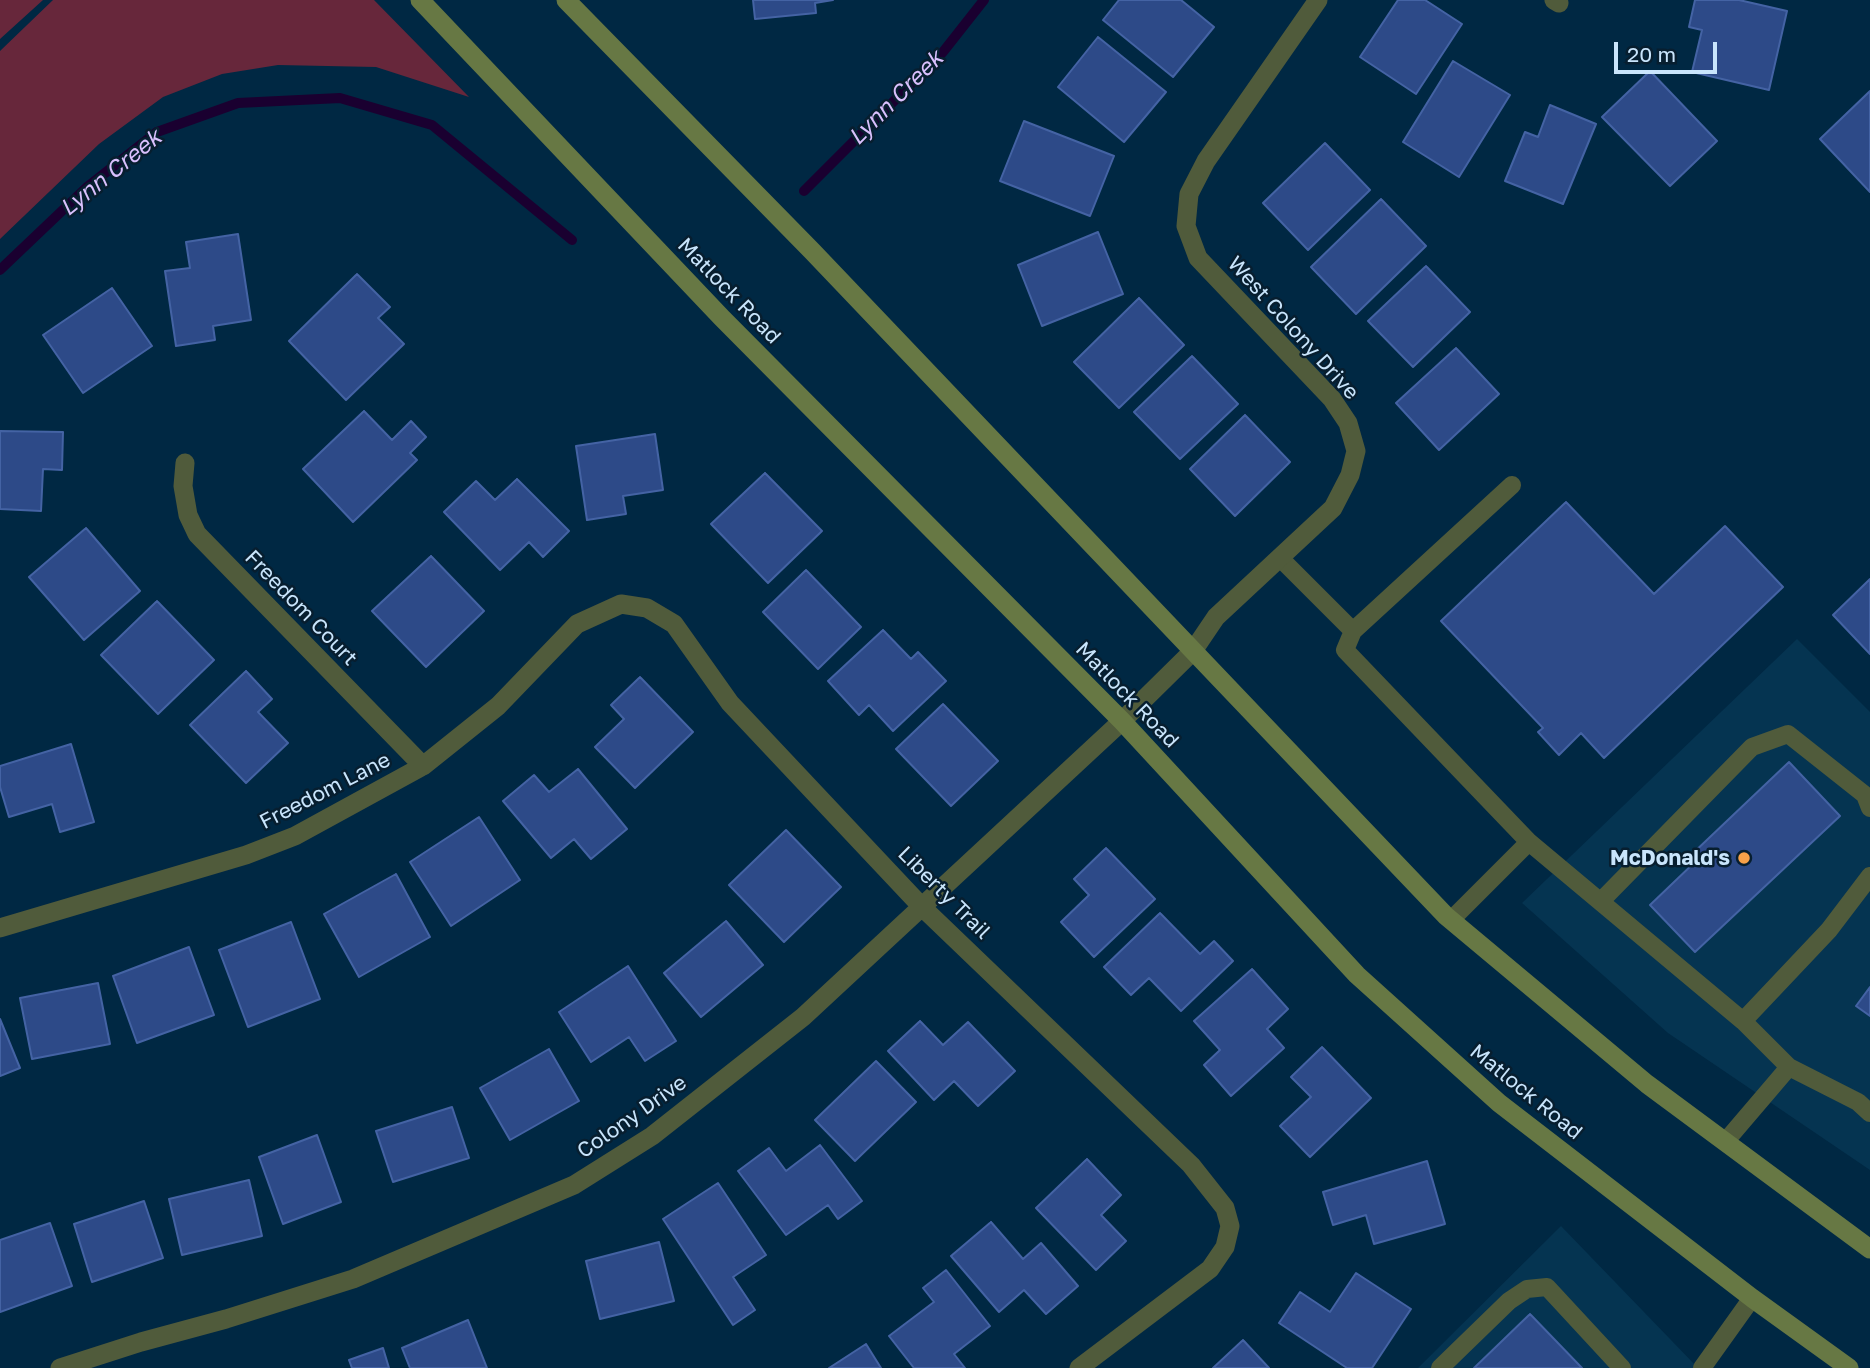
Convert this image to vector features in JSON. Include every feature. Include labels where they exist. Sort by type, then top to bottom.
[{"type":"main road","name":"Matlock Road","points":[[420,0],[722,318],[1122,720],[1357,975],[1499,1103],[1752,1298],[1848,1368]]},
{"type":"main road","points":[[566,0],[812,251],[1451,920],[1647,1084],[1870,1250]]},
{"type":"street","name":"West Colony Drive","points":[[1122,720],[1193,651],[1216,617],[1333,508],[1350,475],[1356,451],[1348,423],[1332,399],[1198,258],[1186,226],[1189,194],[1206,161],[1318,0]]},
{"type":"street","name":"Freedom Court","points":[[186,463],[183,486],[188,515],[197,534],[423,766]]},
{"type":"street","name":"Freedom Lane","points":[[0,928],[246,855],[295,836],[423,766],[498,706],[577,624],[621,604]]},
{"type":"street","name":"Liberty Trail","points":[[621,604],[647,608],[674,624],[730,703],[922,907],[1191,1165],[1225,1208],[1230,1226],[1225,1247],[1210,1269],[1079,1368]]},
{"type":"street","name":"Colony Drive","points":[[60,1368],[353,1279],[574,1185],[652,1136],[803,1017],[1122,720]]},
{"type":"lane","points":[[1512,485],[1353,631],[1345,650],[1529,842],[1744,1021],[1788,1067],[1864,1108],[1870,1088]]},
{"type":"lane","points":[[1280,558],[1353,631]]},
{"type":"lane","points":[[1601,901],[1752,747],[1788,734],[1865,795],[1870,808]]},
{"type":"lane","points":[[1451,920],[1529,842]]},
{"type":"lane","points":[[1744,1021],[1829,930],[1870,876]]},
{"type":"lane","points":[[1725,1142],[1788,1067]]},
{"type":"lane","points":[[1440,1368],[1509,1301],[1527,1289],[1547,1287],[1622,1368]]},
{"type":"lane","points":[[1702,1368],[1752,1298]]},
{"type":"shaded area","points":[[0,0],[43,0],[0,39]]},
{"type":"shaded area","points":[[53,0],[374,0],[469,97],[376,67],[278,65],[222,74],[163,97],[99,144],[0,239],[0,51]]},
{"type":"shaded area","points":[[1797,639],[1870,712],[1870,1170],[1668,1033],[1522,903]]},
{"type":"shaded area","points":[[1561,1226],[1698,1368],[1418,1368]]},
{"type":"building","points":[[753,0],[833,0],[815,3],[816,13],[755,19]]},
{"type":"building","points":[[1119,0],[1181,0],[1214,27],[1173,77],[1103,20]]},
{"type":"building","points":[[1398,0],[1425,0],[1462,24],[1416,94],[1360,57]]},
{"type":"building","points":[[1695,0],[1739,0],[1787,11],[1769,90],[1692,72],[1702,30],[1689,27]]},
{"type":"building","points":[[1098,37],[1166,92],[1124,142],[1058,87]]},
{"type":"building","points":[[1453,61],[1510,95],[1459,177],[1403,142]]},
{"type":"building","points":[[1650,71],[1717,141],[1670,186],[1602,117]]},
{"type":"building","points":[[1870,91],[1870,192],[1820,139]]},
{"type":"building","points":[[1550,105],[1596,124],[1563,204],[1505,181],[1525,132],[1538,137]]},
{"type":"building","points":[[1024,121],[1114,156],[1090,216],[1000,181]]},
{"type":"building","points":[[1325,143],[1370,190],[1308,250],[1263,203]]},
{"type":"building","points":[[1381,199],[1426,246],[1356,314],[1311,267]]},
{"type":"building","points":[[1098,232],[1123,294],[1042,326],[1018,265]]},
{"type":"building","points":[[238,234],[251,320],[213,326],[215,340],[176,346],[165,271],[190,268],[186,242]]},
{"type":"building","points":[[1426,266],[1470,312],[1413,367],[1368,321]]},
{"type":"building","points":[[357,274],[390,307],[378,318],[404,344],[346,400],[289,341]]},
{"type":"building","points":[[112,288],[152,346],[83,393],[43,335]]},
{"type":"building","points":[[1139,298],[1184,345],[1119,408],[1074,362]]},
{"type":"building","points":[[1456,348],[1499,394],[1439,450],[1396,403]]},
{"type":"building","points":[[1192,356],[1238,404],[1180,459],[1134,412]]},
{"type":"building","points":[[364,411],[392,440],[411,421],[426,437],[410,453],[417,460],[353,522],[303,469]]},
{"type":"building","points":[[1245,415],[1290,462],[1235,516],[1190,469]]},
{"type":"building","points":[[0,431],[63,432],[62,470],[43,469],[41,511],[0,509]]},
{"type":"building","points":[[655,434],[663,490],[623,496],[626,514],[587,520],[576,446]]},
{"type":"building","points":[[765,473],[822,531],[768,583],[711,524]]},
{"type":"building","points":[[517,479],[569,531],[543,557],[529,542],[500,570],[444,512],[476,481],[495,500]]},
{"type":"building","points":[[1566,502],[1654,594],[1725,526],[1783,587],[1604,758],[1581,733],[1559,755],[1538,732],[1543,728],[1441,621]]},
{"type":"building","points":[[86,528],[140,591],[84,640],[29,577]]},
{"type":"building","points":[[431,556],[484,611],[426,667],[372,611]]},
{"type":"building","points":[[806,570],[861,627],[818,669],[763,612]]},
{"type":"building","points":[[1870,579],[1870,654],[1833,615]]},
{"type":"building","points":[[157,601],[214,660],[158,714],[101,655]]},
{"type":"building","points":[[883,630],[911,659],[918,652],[946,681],[893,731],[869,705],[859,715],[828,681]]},
{"type":"building","points":[[246,671],[272,699],[258,712],[288,743],[246,783],[190,725]]},
{"type":"building","points":[[640,677],[693,732],[635,788],[595,747],[624,719],[611,705]]},
{"type":"building","points":[[943,704],[998,761],[951,806],[896,749]]},
{"type":"building","points":[[71,744],[94,822],[60,832],[52,804],[9,817],[0,787],[0,766]]},
{"type":"building","name":"McDonald's","points":[[1789,762],[1840,816],[1695,952],[1650,905],[1696,861],[1690,856]]},
{"type":"building","points":[[578,769],[627,829],[591,859],[574,839],[551,858],[503,801],[534,775],[549,792]]},
{"type":"building","points":[[479,817],[520,880],[451,926],[410,862]]},
{"type":"building","points":[[786,830],[841,887],[784,942],[729,885]]},
{"type":"building","points":[[1106,848],[1155,899],[1094,957],[1061,922],[1089,895],[1074,879]]},
{"type":"building","points":[[396,874],[430,937],[359,977],[324,914]]},
{"type":"building","points":[[1160,913],[1200,954],[1214,941],[1233,961],[1181,1011],[1149,978],[1131,995],[1104,967]]},
{"type":"building","points":[[726,921],[763,965],[701,1017],[664,973]]},
{"type":"building","points":[[291,922],[320,999],[248,1027],[219,950]]},
{"type":"building","points":[[189,947],[214,1015],[137,1043],[113,976]]},
{"type":"building","points":[[628,966],[676,1041],[645,1061],[629,1037],[591,1062],[559,1012]]},
{"type":"building","points":[[1252,969],[1288,1009],[1267,1029],[1284,1048],[1231,1096],[1204,1065],[1220,1050],[1194,1021]]},
{"type":"building","points":[[98,983],[110,1044],[32,1059],[20,998]]},
{"type":"building","points":[[1870,987],[1870,1016],[1856,1006]]},
{"type":"building","points":[[0,1019],[20,1068],[0,1076]]},
{"type":"building","points":[[920,1021],[943,1045],[968,1022],[1015,1071],[978,1106],[954,1081],[934,1100],[888,1051]]},
{"type":"building","points":[[1322,1047],[1371,1098],[1310,1157],[1280,1126],[1311,1097],[1291,1077]]},
{"type":"building","points":[[549,1049],[579,1101],[510,1140],[480,1088]]},
{"type":"building","points":[[876,1061],[916,1102],[855,1161],[815,1120]]},
{"type":"building","points":[[452,1107],[469,1158],[393,1182],[376,1131]]},
{"type":"building","points":[[317,1135],[341,1202],[283,1224],[259,1157]]},
{"type":"building","points":[[820,1145],[862,1201],[838,1219],[828,1205],[786,1235],[738,1171],[769,1148],[786,1171]]},
{"type":"building","points":[[1087,1159],[1121,1195],[1101,1215],[1126,1241],[1096,1270],[1036,1208]]},
{"type":"building","points":[[1427,1161],[1445,1224],[1374,1244],[1366,1215],[1333,1225],[1323,1192]]},
{"type":"building","points":[[249,1180],[262,1236],[182,1255],[169,1199]]},
{"type":"building","points":[[718,1183],[766,1255],[733,1277],[755,1310],[733,1325],[663,1219]]},
{"type":"building","points":[[144,1201],[163,1258],[92,1282],[74,1224]]},
{"type":"building","points":[[991,1222],[1023,1259],[1041,1243],[1078,1286],[1046,1314],[1024,1290],[999,1312],[951,1256]]},
{"type":"building","points":[[50,1223],[72,1286],[0,1312],[0,1240]]},
{"type":"building","points":[[659,1242],[674,1301],[600,1319],[586,1261]]},
{"type":"building","points":[[946,1270],[990,1326],[954,1354],[965,1368],[914,1368],[889,1336],[934,1302],[923,1288]]},
{"type":"building","points":[[1356,1273],[1411,1309],[1372,1368],[1347,1368],[1279,1323],[1300,1292],[1330,1312]]},
{"type":"building","points":[[1530,1314],[1582,1368],[1474,1368]]},
{"type":"building","points":[[468,1320],[487,1368],[410,1368],[402,1348]]},
{"type":"building","points":[[1243,1340],[1269,1368],[1213,1368]]},
{"type":"building","points":[[866,1344],[881,1368],[829,1368]]},
{"type":"building","points":[[383,1348],[389,1368],[352,1368],[349,1360]]},
{"type":"waterway","name":"Lynn Creek","points":[[804,191],[943,52],[984,0]]},
{"type":"waterway","name":"Lynn Creek","points":[[0,270],[86,188],[157,132],[238,103],[340,98],[432,125],[572,240]]},
{"type":"place","name":"McDonald's","points":[[1744,858]]}]
